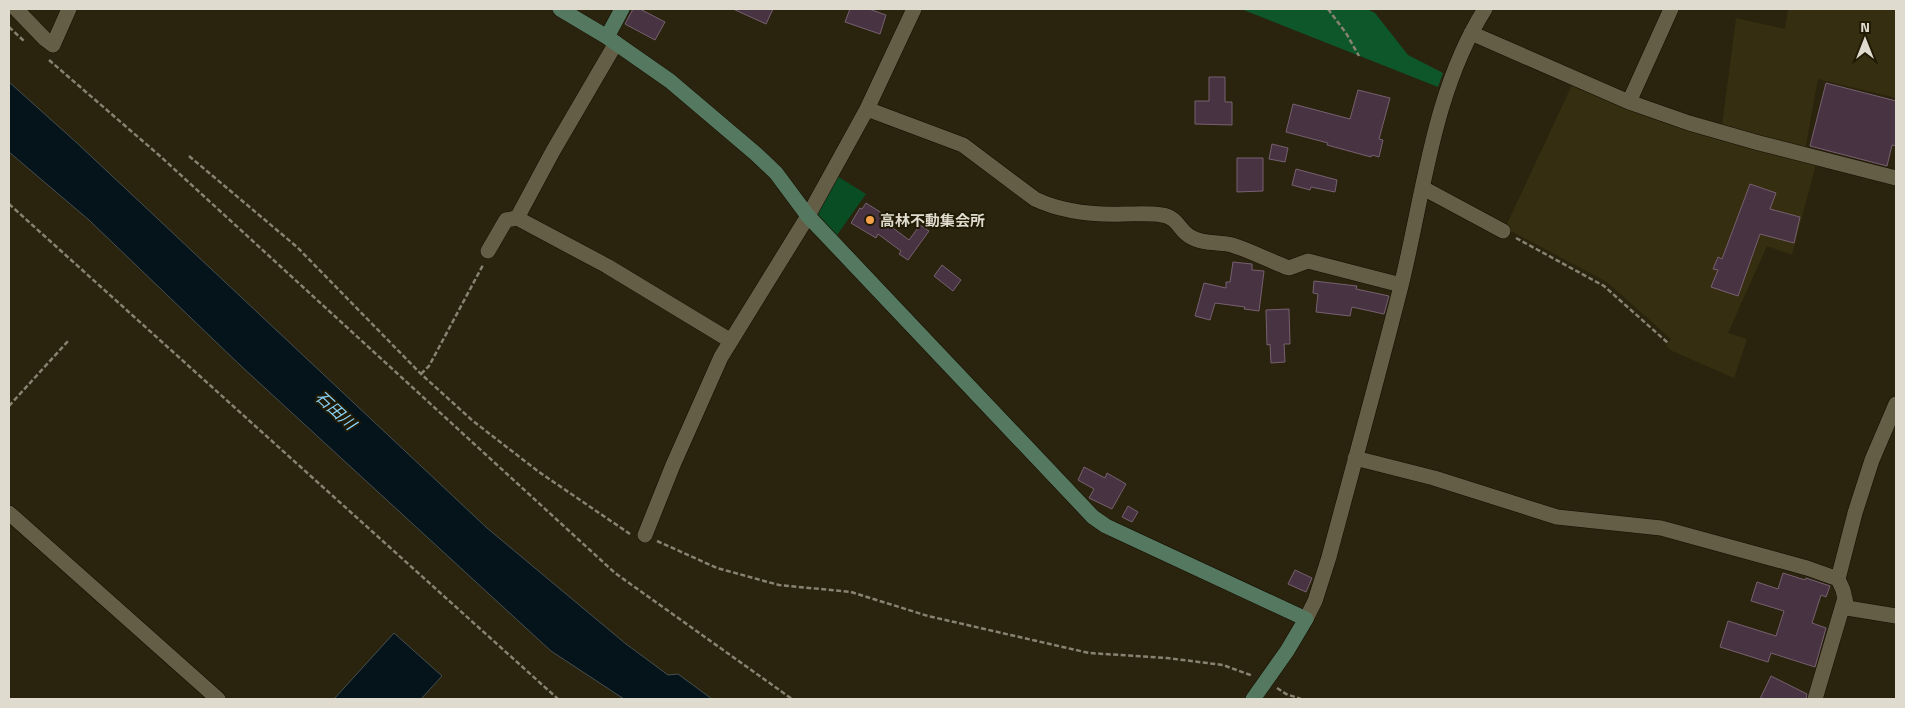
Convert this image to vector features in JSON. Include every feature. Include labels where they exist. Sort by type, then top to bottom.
[{"type":"street","points":[[16,9],[53,45],[69,9]]},
{"type":"street","points":[[560,9],[612,40],[670,82],[756,154],[776,174],[808,216],[1093,517],[1106,526],[1306,619]]},
{"type":"street","points":[[517,218],[612,40],[622,9]]},
{"type":"street","points":[[645,535],[676,456],[721,357],[808,216],[867,109],[914,9]]},
{"type":"street","points":[[1253,699],[1267,681],[1306,619],[1315,601],[1329,557],[1402,285],[1423,188],[1447,92],[1462,49],[1485,9]]},
{"type":"street","points":[[1629,102],[1671,9]]},
{"type":"street","points":[[1472,33],[1629,102],[1689,123],[1759,144],[1896,178]]},
{"type":"street","points":[[867,109],[963,145],[1035,199],[1064,210],[1110,214],[1161,214],[1170,216],[1178,222],[1186,234],[1193,239],[1232,245],[1289,268],[1308,261],[1402,285]]},
{"type":"street","points":[[1423,188],[1503,231]]},
{"type":"street","points":[[488,251],[506,220],[517,218],[607,266],[731,340]]},
{"type":"street","points":[[1896,404],[1872,460],[1855,513],[1838,579],[1847,608],[1896,616]]},
{"type":"street","points":[[1355,458],[1434,478],[1557,517],[1662,528],[1807,568],[1838,579]]},
{"type":"street","points":[[9,513],[218,699]]},
{"type":"street","points":[[1815,699],[1845,598]]},
{"type":"path","points":[[1328,9],[1346,33],[1359,56]]},
{"type":"path","points":[[45,57],[168,162],[615,573],[792,699]]},
{"type":"path","points":[[189,156],[297,247],[421,374],[473,421],[539,472],[640,540],[645,535],[717,568],[753,579],[779,585],[851,592],[928,616],[1089,654],[1167,658],[1223,664],[1267,681],[1286,694],[1301,699]]},
{"type":"path","points":[[9,204],[558,699]]},
{"type":"path","points":[[1503,231],[1604,286],[1668,342]]},
{"type":"path","points":[[421,374],[429,366],[482,268],[488,251]]},
{"type":"path","points":[[9,406],[69,340]]},
{"type":"shaded area","points":[[1788,9],[1896,9],[1896,98],[1818,79],[1805,150],[1722,126],[1736,18],[1785,29]]},
{"type":"shaded area","points":[[1572,85],[1816,164],[1792,255],[1767,246],[1728,333],[1747,339],[1734,378],[1672,351],[1666,346],[1671,339],[1607,282],[1505,228]]},
{"type":"green space","points":[[1241,9],[1367,9],[1375,13],[1408,55],[1443,73],[1438,87]]},
{"type":"green space","points":[[837,176],[866,194],[837,235],[816,212]]},
{"type":"water","name":"石田川","points":[[9,82],[77,143],[487,528],[626,644],[668,675],[678,674],[712,699],[624,699],[551,651],[241,366],[89,220],[9,152]]},
{"type":"water","points":[[394,633],[442,676],[421,699],[334,699]]},
{"type":"building","points":[[633,9],[640,9],[665,22],[655,40],[625,24]]},
{"type":"building","points":[[733,9],[773,9],[766,24]]},
{"type":"building","points":[[850,9],[869,9],[886,15],[880,34],[845,22]]},
{"type":"building","points":[[1209,77],[1225,77],[1225,102],[1232,102],[1232,125],[1195,124],[1195,101],[1209,101]]},
{"type":"building","points":[[1826,83],[1896,101],[1896,146],[1892,145],[1887,166],[1810,146]]},
{"type":"building","points":[[1358,90],[1390,98],[1379,139],[1383,140],[1379,157],[1372,155],[1371,157],[1286,132],[1293,104],[1350,119]]},
{"type":"building","points":[[1272,144],[1288,148],[1285,162],[1269,159]]},
{"type":"building","points":[[1237,158],[1263,158],[1263,191],[1237,192]]},
{"type":"building","points":[[1296,169],[1337,180],[1335,192],[1311,187],[1310,190],[1292,185]]},
{"type":"building","points":[[1750,184],[1776,193],[1770,209],[1800,217],[1794,243],[1760,234],[1738,296],[1711,287],[1718,270],[1713,269],[1718,257],[1722,259]]},
{"type":"building","points":[[866,203],[888,217],[885,222],[909,240],[920,225],[929,231],[908,260],[899,254],[901,251],[878,234],[876,238],[851,223],[860,208],[862,209]]},
{"type":"building","points":[[1233,262],[1252,264],[1252,270],[1264,271],[1259,311],[1215,303],[1210,320],[1195,316],[1204,283],[1226,288],[1226,282],[1230,282]]},
{"type":"building","points":[[942,265],[961,280],[953,291],[934,276]]},
{"type":"building","points":[[1314,281],[1357,286],[1356,289],[1389,296],[1384,314],[1352,307],[1350,316],[1316,312],[1318,294],[1313,293]]},
{"type":"building","points":[[1289,309],[1290,344],[1284,344],[1285,362],[1271,363],[1270,344],[1267,345],[1266,310]]},
{"type":"building","points":[[1084,467],[1105,478],[1107,473],[1126,484],[1112,509],[1089,498],[1094,489],[1078,480]]},
{"type":"building","points":[[1128,506],[1138,512],[1132,522],[1122,517]]},
{"type":"building","points":[[1295,570],[1312,578],[1306,592],[1288,584]]},
{"type":"building","points":[[1783,573],[1830,586],[1826,597],[1821,595],[1812,623],[1826,628],[1815,667],[1771,653],[1768,662],[1720,647],[1728,621],[1776,636],[1784,611],[1751,601],[1757,582],[1778,589]]},
{"type":"building","points":[[1771,676],[1807,694],[1806,699],[1760,699]]},
{"type":"place","name":"高林不動集会所","points":[[870,220]]}]
